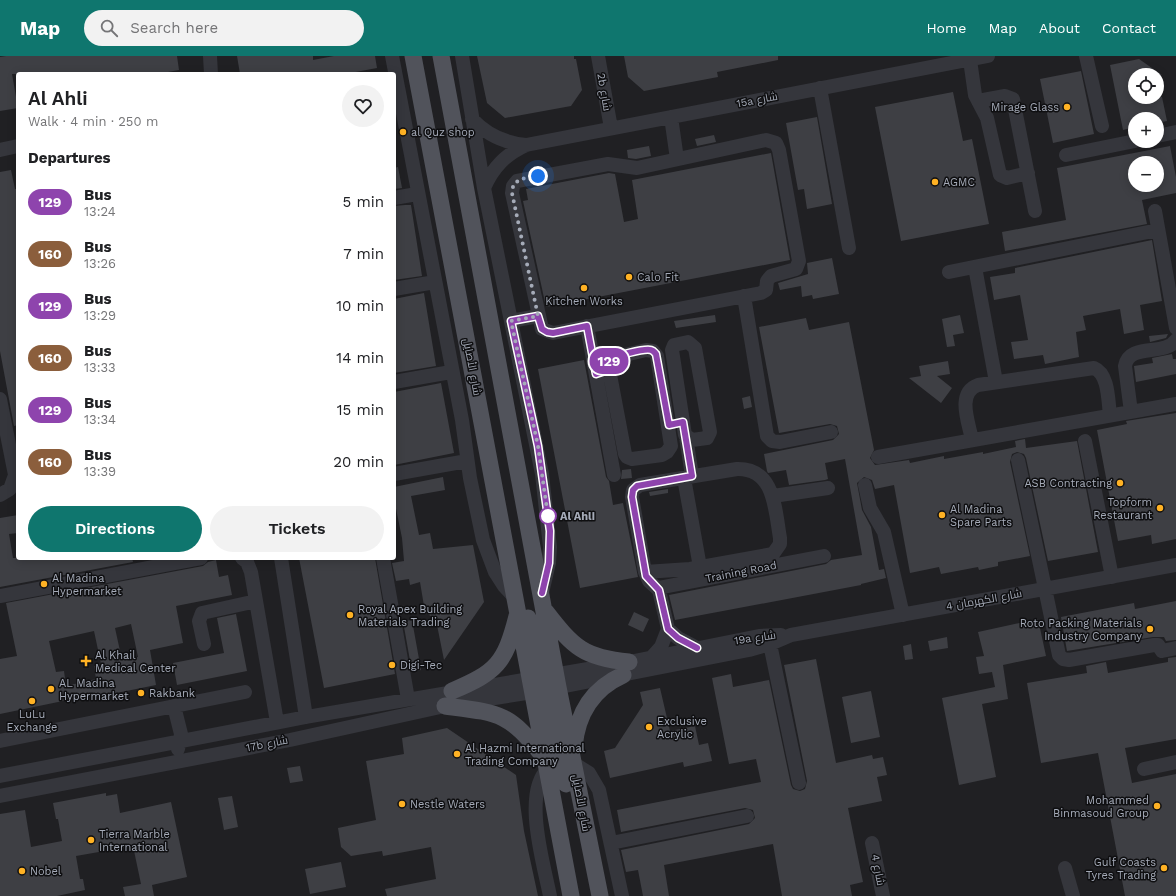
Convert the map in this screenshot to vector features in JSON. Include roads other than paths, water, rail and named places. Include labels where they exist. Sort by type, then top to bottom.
[{"type":"main road","name":"شارع الأصايل","points":[[413,56],[517,605],[573,761],[600,896]]},
{"type":"main road","name":"شارع الأصايل","points":[[441,56],[545,610],[544,683],[546,763],[572,896]]},
{"type":"main road","points":[[452,691],[482,677],[501,659],[511,637],[517,605]]},
{"type":"main road","points":[[545,610],[568,640],[581,650],[626,669]]},
{"type":"main road","points":[[573,761],[576,730],[588,702],[600,689],[626,669]]},
{"type":"main road","points":[[544,683],[550,705],[566,786],[572,798],[582,807]]},
{"type":"main road","points":[[445,706],[486,711],[506,718],[526,734],[546,763]]},
{"type":"street","points":[[210,56],[211,72]]},
{"type":"street","points":[[392,56],[394,72]]},
{"type":"street","points":[[462,56],[484,188],[538,446],[550,531],[549,563],[542,593]]},
{"type":"street","name":"2b شارع","points":[[598,56],[611,128]]},
{"type":"street","name":"15a شارع","points":[[472,119],[485,131],[496,138],[509,142],[526,144],[988,56]]},
{"type":"street","points":[[1086,56],[1102,126]]},
{"type":"street","points":[[970,60],[975,95],[987,118],[1000,175],[1007,178],[1028,173]]},
{"type":"street","points":[[820,88],[850,248]]},
{"type":"street","points":[[396,96],[398,116],[417,194],[451,372],[462,420],[479,523],[488,556],[498,577],[517,605]]},
{"type":"street","points":[[978,101],[1005,96],[1013,99],[1035,211]]},
{"type":"street","points":[[671,117],[677,159]]},
{"type":"street","points":[[1164,135],[1176,132]]},
{"type":"street","points":[[766,140],[772,141],[778,147],[799,264],[794,271],[770,276],[764,292],[744,296],[550,333],[542,329],[538,316],[512,193],[515,183],[521,179],[608,164],[637,168],[766,140]]},
{"type":"street","points":[[1066,155],[1128,142]]},
{"type":"street","name":"15a شارع","points":[[484,188],[492,172],[504,158],[526,144]]},
{"type":"street","points":[[0,150],[16,146]]},
{"type":"street","points":[[396,198],[417,194]]},
{"type":"street","points":[[1155,211],[1176,325]]},
{"type":"street","points":[[949,272],[1158,230]]},
{"type":"street","points":[[975,267],[996,382]]},
{"type":"street","points":[[396,289],[434,282]]},
{"type":"street","points":[[744,296],[767,436],[772,441],[780,442],[831,432]]},
{"type":"street","points":[[511,321],[538,316]]},
{"type":"street","points":[[587,326],[602,372],[627,457],[632,460],[662,455],[668,452],[671,442],[669,425],[656,354],[650,350],[612,358],[602,372],[614,474]]},
{"type":"street","points":[[1132,412],[1125,366],[1127,360],[1135,353],[1170,346],[1176,340]]},
{"type":"street","points":[[686,437],[692,440],[705,438],[710,432],[694,346],[688,342],[674,345],[672,350],[686,437],[688,477],[700,567]]},
{"type":"street","points":[[658,368],[674,364]]},
{"type":"street","points":[[972,440],[965,397],[974,386],[996,382],[1094,368],[1100,372],[1104,379],[1110,415]]},
{"type":"street","points":[[396,382],[451,372]]},
{"type":"street","points":[[0,399],[15,475],[10,489],[0,495]]},
{"type":"street","points":[[878,457],[1176,404]]},
{"type":"street","points":[[669,425],[683,422]]},
{"type":"street","points":[[1085,441],[1112,577]]},
{"type":"street","points":[[1018,460],[1058,652],[1063,659],[1069,660],[1154,645],[1158,645],[1162,651],[1176,648]]},
{"type":"street","points":[[396,474],[468,461]]},
{"type":"street","points":[[697,648],[678,638],[668,629],[658,588],[649,581],[645,572],[632,497],[633,490],[640,485],[745,469],[762,477],[773,496],[783,564]]},
{"type":"street","points":[[865,485],[870,508],[884,532],[903,615]]},
{"type":"street","points":[[773,496],[828,488]]},
{"type":"street","points":[[645,572],[670,572],[773,554],[780,544]]},
{"type":"street","name":"Training Road","points":[[658,588],[824,556]]},
{"type":"street","points":[[0,596],[190,560]]},
{"type":"street","points":[[244,560],[247,562],[251,572],[276,722]]},
{"type":"street","points":[[281,560],[306,717]]},
{"type":"street","points":[[384,560],[408,699]]},
{"type":"street","name":"شارع الكهرمان 4","points":[[791,635],[1176,565]]},
{"type":"street","points":[[204,644],[200,620],[202,613],[256,601]]},
{"type":"street","points":[[652,657],[661,647],[668,629]]},
{"type":"street","name":"19a شارع","points":[[544,683],[770,644],[791,635]]},
{"type":"street","name":"19a شارع","points":[[626,669],[652,657],[759,636],[791,635]]},
{"type":"street","points":[[770,644],[799,783]]},
{"type":"street","name":"17b شارع","points":[[0,776],[276,722],[452,691],[544,683]]},
{"type":"street","name":"17b شارع","points":[[0,796],[290,740],[544,683]]},
{"type":"street","points":[[0,741],[245,692]]},
{"type":"street","points":[[111,774],[170,756],[179,749],[185,740],[179,705]]},
{"type":"street","points":[[573,761],[584,769],[597,784],[622,896]]},
{"type":"street","points":[[1144,769],[1176,762]]},
{"type":"street","points":[[546,763],[537,785],[536,809],[538,836],[550,896]]},
{"type":"street","points":[[611,843],[747,816]]},
{"type":"street","name":"شارع 4","points":[[872,843],[883,896]]},
{"type":"street","points":[[1065,868],[1073,896]]},
{"type":"place","name":"Mirage Glass","points":[[1067,107]]},
{"type":"place","name":"al Quz shop","points":[[403,132]]},
{"type":"place","name":"AGMC","points":[[935,182]]},
{"type":"place","name":"Calo Fit","points":[[629,277]]},
{"type":"place","name":"Kitchen Works","points":[[584,288]]},
{"type":"place","name":"ASB Contracting","points":[[1120,483]]},
{"type":"place","name":"Topform Restaurant","points":[[1160,508]]},
{"type":"place","name":"Al Madina Spare Parts","points":[[942,515]]},
{"type":"place","name":"Al Ahli","points":[[548,516]]},
{"type":"place","name":"Al Madina Hypermarket","points":[[44,584]]},
{"type":"place","name":"Royal Apex Building Materials Trading","points":[[350,615]]},
{"type":"place","name":"Roto Packing Materials Industry Company","points":[[1150,629]]},
{"type":"place","name":"Al Khail Medical Center","points":[[86,661]]},
{"type":"place","name":"Digi-Tec","points":[[392,665]]},
{"type":"place","name":"AL Madina Hypermarket","points":[[51,689]]},
{"type":"place","name":"Rakbank","points":[[141,693]]},
{"type":"place","name":"LuLu Exchange","points":[[32,701]]},
{"type":"place","name":"Exclusive Acrylic","points":[[649,727]]},
{"type":"place","name":"Al Hazmi International Trading Company","points":[[457,754]]},
{"type":"place","name":"Nestle Waters","points":[[402,804]]},
{"type":"place","name":"Mohammed Binmasoud Group","points":[[1157,806]]},
{"type":"place","name":"Tierra Marble International","points":[[91,840]]},
{"type":"place","name":"Gulf Coasts Tyres Trading","points":[[1164,868]]},
{"type":"place","name":"Nobel","points":[[22,871]]}]
